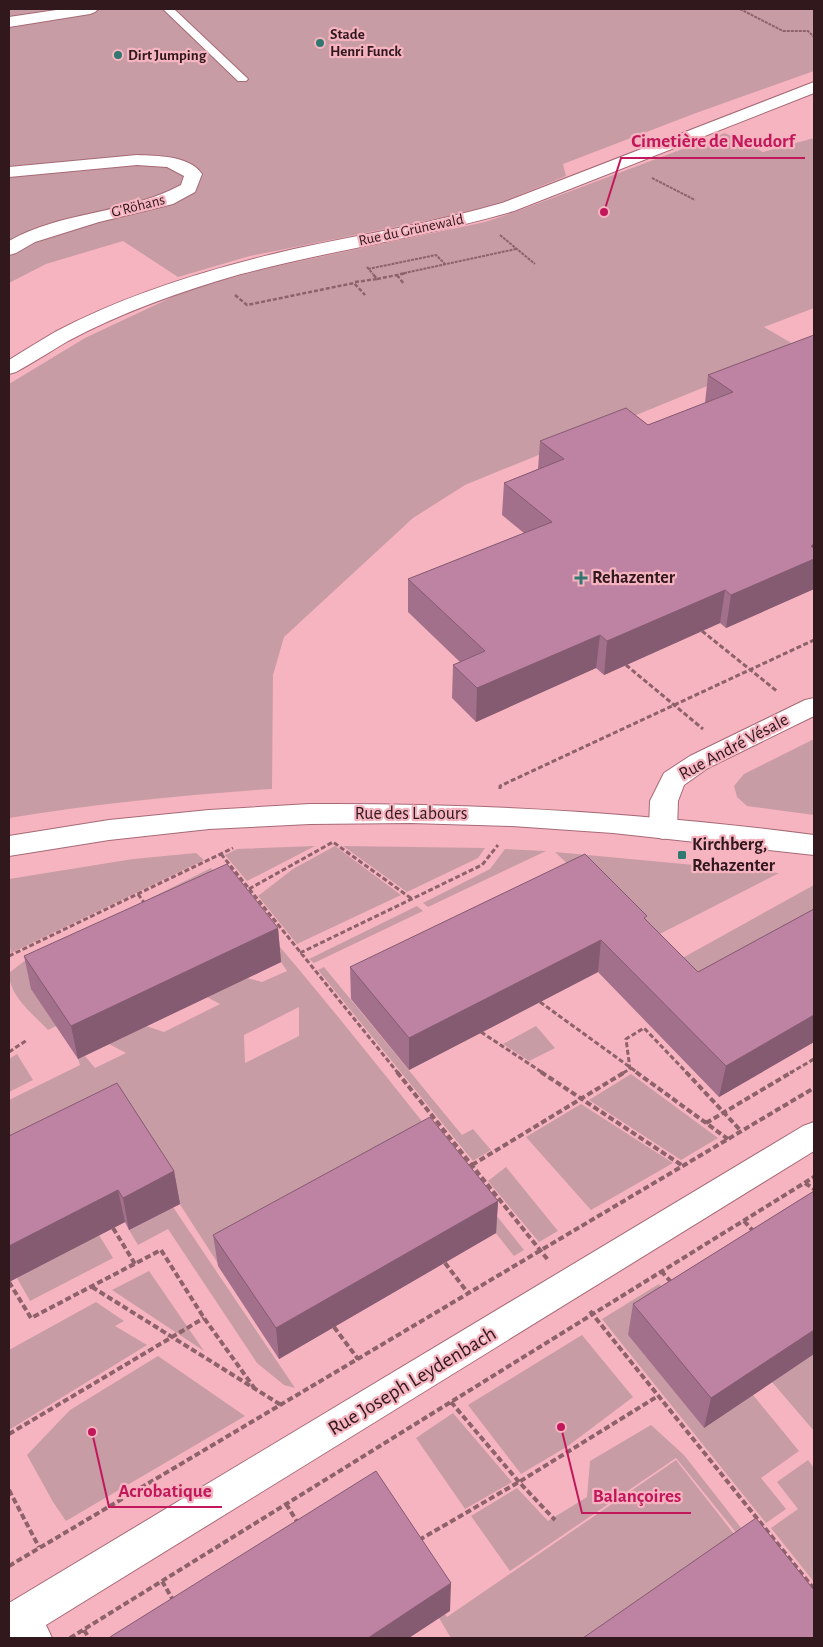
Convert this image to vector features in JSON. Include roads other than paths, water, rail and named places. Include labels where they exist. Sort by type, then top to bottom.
[{"type":"main road","points":[[9,22],[90,9]]},
{"type":"main road","name":"Rue du Grünewald","points":[[9,368],[34,351],[118,310],[182,285],[259,263],[473,217],[508,207],[814,87]]},
{"type":"main road","name":"G'Röhans","points":[[9,172],[137,160],[171,162],[193,174],[189,188],[167,200],[93,218],[28,238],[9,249]]},
{"type":"main road","name":"Rue André Vésale","points":[[663,829],[664,801],[673,780],[699,762],[808,709]]},
{"type":"main road","name":"Rue des Labours","points":[[9,846],[67,835],[160,823],[276,815],[395,813],[499,815],[663,829],[814,845]]},
{"type":"main road","name":"Rue Joseph Leydenbach","points":[[21,1627],[569,1285],[814,1136]]},
{"type":"lane","points":[[168,9],[242,78]]},
{"type":"place","name":"Stade Henri Funck","points":[[320,43]]},
{"type":"place","name":"Dirt Jumping","points":[[118,55]]},
{"type":"place","name":"Cimetière de Neudorf","points":[[604,212]]},
{"type":"place","name":"Rehazenter","points":[[581,578]]},
{"type":"place","name":"Kirchberg, Rehazenter","points":[[682,855]]},
{"type":"place","name":"Balançoires","points":[[561,1427]]},
{"type":"place","name":"Acrobatique","points":[[92,1432]]}]
